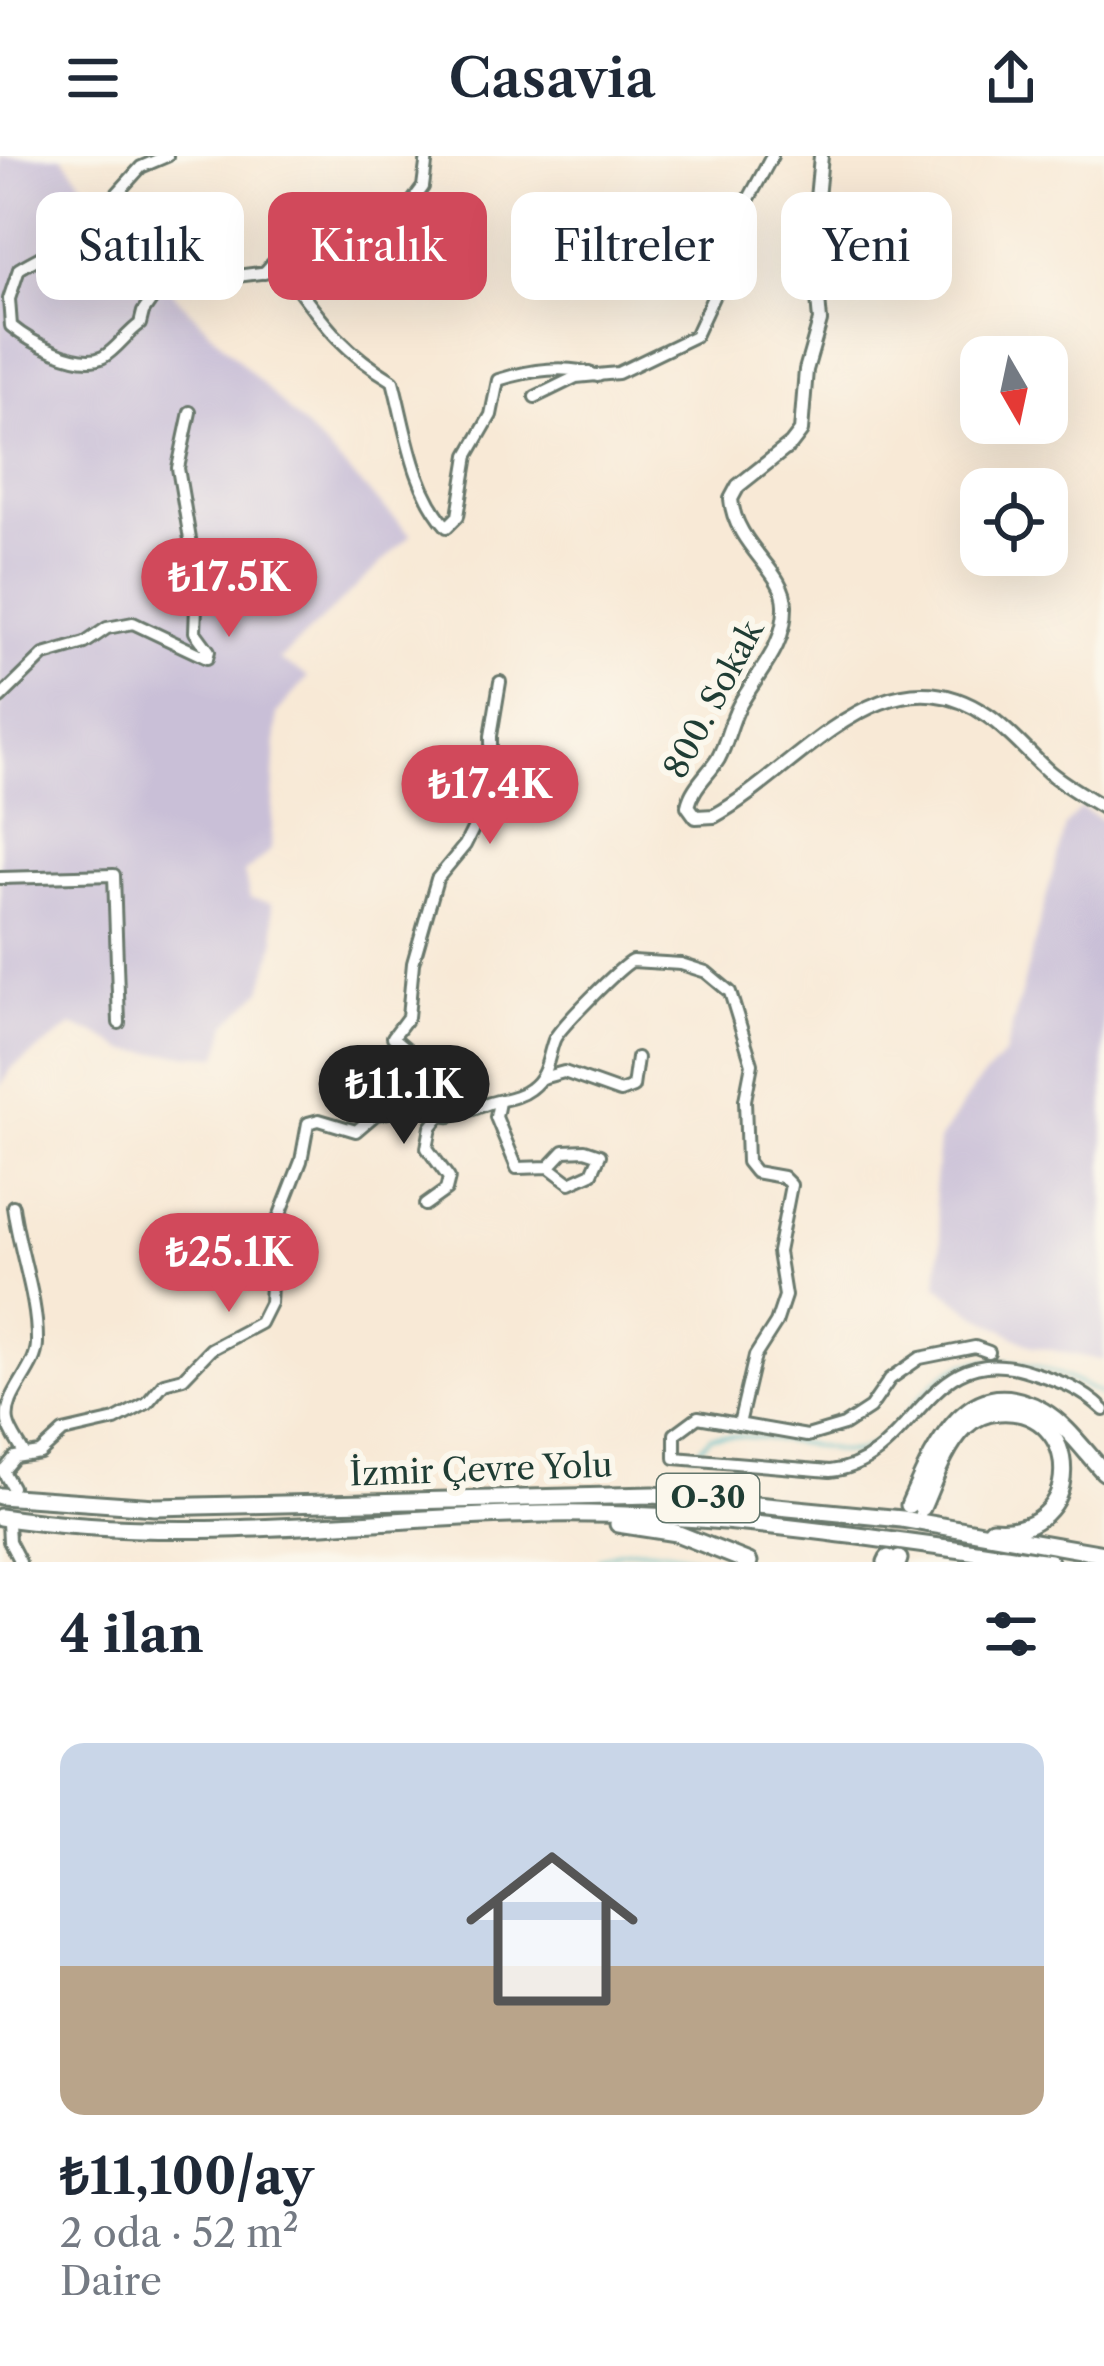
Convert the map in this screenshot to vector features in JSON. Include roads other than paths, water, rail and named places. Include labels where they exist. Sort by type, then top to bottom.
[{"type":"highway","points":[[911,1510],[948,1427],[969,1409],[995,1400],[1016,1400],[1044,1411],[1104,1472]]},
{"type":"highway","points":[[1026,1415],[1041,1424],[1054,1441],[1063,1464],[1063,1484],[1051,1508],[1033,1522],[1001,1530],[911,1510],[954,1441],[981,1416],[1026,1415]]},
{"type":"highway","name":"İzmir Çevre Yolu","points":[[4,1490],[78,1502],[222,1507],[653,1495],[911,1510],[1104,1554]]},
{"type":"highway","name":"İzmir Çevre Yolu","points":[[4,1520],[161,1529],[280,1528],[542,1514],[732,1520],[1051,1562]]},
{"type":"highway","points":[[423,1521],[634,1525],[701,1540],[749,1562]]},
{"type":"main road","name":"800. Sokak","points":[[821,156],[813,241],[820,321],[806,370],[801,431],[791,445],[738,486],[731,499],[739,533],[785,597],[785,622],[771,658],[740,703],[719,758],[688,806],[696,817],[714,816],[863,709],[895,695],[926,691],[958,698],[992,718],[1054,777],[1104,808]]},
{"type":"street","points":[[118,192],[141,167],[167,156]]},
{"type":"street","points":[[264,273],[275,260],[338,221],[370,208],[411,202],[423,187],[427,156]]},
{"type":"street","points":[[535,397],[576,377],[617,373],[695,336],[727,267],[745,206],[772,156]]},
{"type":"street","points":[[36,261],[19,269],[9,299],[11,326],[52,352],[93,360],[108,356],[140,324],[153,300]]},
{"type":"street","points":[[244,276],[284,270],[331,335],[359,361],[392,381],[403,436],[434,513],[447,527],[458,516],[468,455],[491,415],[498,380],[557,368],[581,369],[598,376]]},
{"type":"street","points":[[0,698],[44,655],[85,644],[107,628],[133,623],[147,627],[207,658],[208,651],[195,632],[196,581],[178,468],[190,412]]},
{"type":"street","points":[[4,1490],[3,1471],[15,1457],[40,1453],[63,1432],[133,1412],[164,1383],[183,1378],[212,1349],[260,1323],[270,1303],[274,1230],[301,1160],[308,1123],[319,1120],[356,1131],[376,1114],[400,1110],[410,1100],[407,1049],[393,1037],[408,1017],[413,963],[437,879],[465,845],[473,829],[476,801],[488,791],[490,736],[500,682]]},
{"type":"street","points":[[0,878],[114,875],[119,1024]]},
{"type":"street","points":[[542,1078],[555,1036],[623,964],[639,959],[681,964],[706,972],[730,992],[752,1064],[745,1100],[747,1162],[755,1172],[783,1177],[790,1185],[778,1252],[785,1296],[776,1323],[754,1356],[739,1424]]},
{"type":"street","points":[[410,1100],[439,1118],[455,1118],[516,1098],[542,1078],[564,1072],[620,1092],[633,1087],[637,1058]]},
{"type":"street","points":[[499,1102],[496,1117],[517,1168],[549,1168],[570,1183],[592,1173],[600,1155],[564,1151],[549,1168]]},
{"type":"street","points":[[425,1205],[446,1190],[449,1178],[427,1148],[431,1126],[439,1118]]},
{"type":"street","points":[[13,1207],[29,1273],[37,1347],[8,1412],[10,1429],[25,1455]]},
{"type":"street","points":[[989,1352],[975,1347],[920,1358],[890,1379],[870,1408],[844,1425],[808,1436],[698,1417],[675,1434],[675,1458],[855,1469],[883,1447],[943,1383],[974,1368],[991,1366],[1016,1366],[1070,1385],[1104,1410]]},
{"type":"street","points":[[4,1520],[20,1562]]},
{"type":"waterway","points":[[693,1455],[711,1436],[770,1439],[852,1452],[886,1435],[946,1374],[966,1364],[989,1361]]},
{"type":"waterway","points":[[999,1361],[1040,1368],[1104,1396]]},
{"type":"waterway","points":[[599,1559],[641,1550],[712,1562]]},
{"type":"tunnel","points":[[888,1558],[908,1507]]}]
